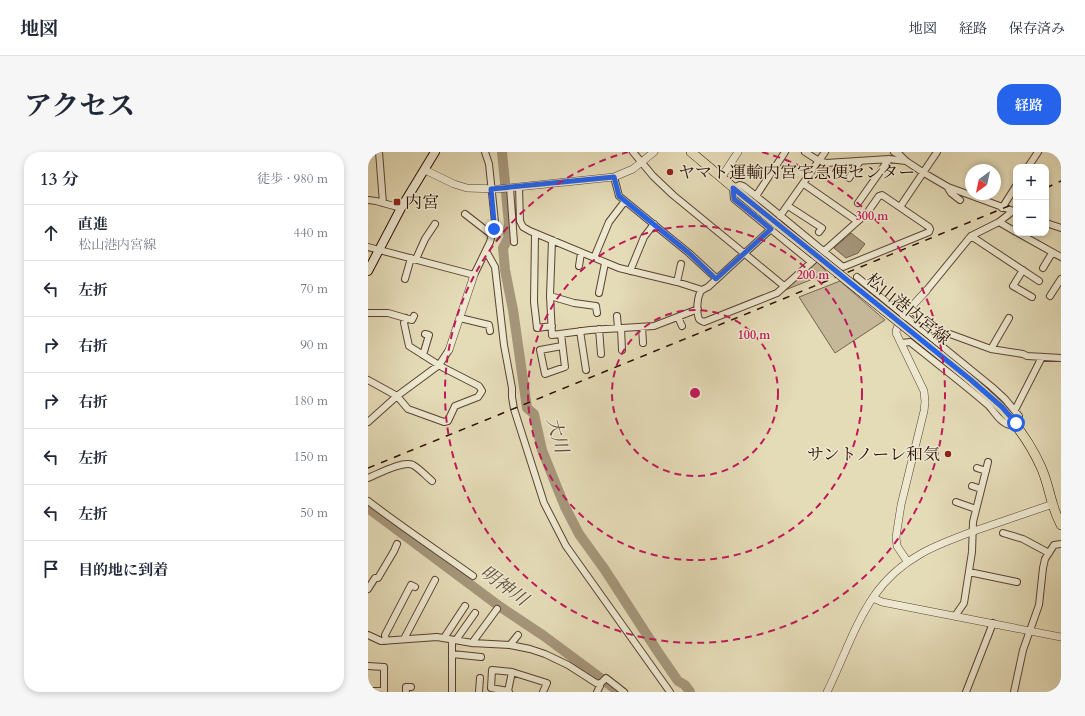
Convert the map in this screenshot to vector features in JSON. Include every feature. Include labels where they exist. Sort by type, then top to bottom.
[{"type":"main road","points":[[368,271],[401,208],[435,152]]},
{"type":"main road","name":"松山港内宮線","points":[[691,152],[733,188],[990,396],[1016,423],[1028,443],[1041,468],[1061,525]]},
{"type":"street","points":[[379,152],[383,203]]},
{"type":"street","points":[[368,422],[397,396],[439,365],[449,350],[474,275],[492,235],[494,222],[494,189],[490,164],[485,152]]},
{"type":"street","points":[[633,152],[653,176],[673,195],[784,286]]},
{"type":"street","points":[[425,170],[454,184],[467,188],[509,188],[614,177],[628,172],[642,163],[654,152]]},
{"type":"street","points":[[721,178],[738,152]]},
{"type":"street","points":[[756,196],[785,152]]},
{"type":"street","points":[[805,152],[819,161],[826,163],[889,159],[906,161]]},
{"type":"street","points":[[777,223],[824,251],[842,267],[929,232],[929,227],[882,195],[879,196],[867,213],[857,221],[824,251],[775,294],[704,322],[699,319],[698,309],[702,290],[777,223],[825,152]]},
{"type":"street","points":[[900,207],[937,152]]},
{"type":"street","points":[[1030,164],[1038,152]]},
{"type":"street","points":[[898,153],[906,161],[948,187],[1013,212]]},
{"type":"street","points":[[858,203],[889,159]]},
{"type":"street","points":[[849,178],[860,161]]},
{"type":"street","points":[[614,177],[618,194],[689,253],[716,279]]},
{"type":"street","points":[[804,184],[857,221]]},
{"type":"street","points":[[733,188],[740,185],[743,186],[756,196],[811,262]]},
{"type":"street","points":[[519,187],[520,221],[523,226],[535,234],[605,263],[702,290]]},
{"type":"street","points":[[948,187],[947,189],[960,200]]},
{"type":"street","points":[[509,188],[514,242]]},
{"type":"street","points":[[1002,208],[1013,191]]},
{"type":"street","points":[[368,200],[401,208]]},
{"type":"street","points":[[594,258],[609,222],[625,201]]},
{"type":"street","points":[[788,206],[822,228],[819,232]]},
{"type":"street","points":[[907,562],[897,546],[896,537],[901,505],[925,402],[924,392],[896,333],[896,328],[971,236],[999,222],[1013,213]]},
{"type":"street","points":[[465,214],[492,235]]},
{"type":"street","points":[[999,222],[1013,230]]},
{"type":"street","points":[[405,279],[413,259],[435,224]]},
{"type":"street","points":[[630,271],[644,237],[654,224]]},
{"type":"street","points":[[1049,224],[1061,228]]},
{"type":"street","points":[[535,234],[534,302],[537,328],[552,326]]},
{"type":"street","points":[[971,236],[1039,281]]},
{"type":"street","points":[[1024,236],[1061,258]]},
{"type":"street","points":[[552,240],[550,296],[552,335],[599,329],[654,326],[698,309]]},
{"type":"street","points":[[368,247],[474,275]]},
{"type":"street","points":[[486,251],[495,267],[504,345],[512,388],[514,409],[544,503],[573,557],[670,692]]},
{"type":"street","points":[[579,266],[581,253]]},
{"type":"street","points":[[1043,268],[1052,253]]},
{"type":"street","points":[[599,293],[605,263]]},
{"type":"street","points":[[677,282],[681,264]]},
{"type":"street","points":[[1023,270],[1013,286],[1032,298]]},
{"type":"street","points":[[857,277],[904,317],[992,387],[1015,410],[1019,416],[1018,421],[1016,423],[1006,425],[991,408],[976,395],[910,342],[902,344]]},
{"type":"street","points":[[1050,296],[1061,279]]},
{"type":"street","points":[[550,296],[574,303],[596,306],[597,313]]},
{"type":"street","points":[[911,309],[935,332],[950,334],[991,349],[1027,356],[1061,358]]},
{"type":"street","points":[[368,313],[388,313],[412,320],[414,316]]},
{"type":"street","points":[[617,316],[622,350]]},
{"type":"street","points":[[678,317],[682,326]]},
{"type":"street","points":[[368,380],[397,396],[408,409],[444,422],[448,421],[455,406],[478,397],[481,394],[482,391],[479,386],[439,365],[409,346],[404,324],[406,318]]},
{"type":"street","points":[[460,318],[489,324],[490,331]]},
{"type":"street","points":[[991,349],[1009,318]]},
{"type":"street","points":[[642,327],[643,343]]},
{"type":"street","points":[[599,329],[601,354]]},
{"type":"street","points":[[580,331],[586,370]]},
{"type":"street","points":[[423,355],[429,335],[425,334]]},
{"type":"street","points":[[561,334],[565,367],[545,374],[540,350],[562,346]]},
{"type":"street","points":[[1015,410],[1042,357]]},
{"type":"street","points":[[955,616],[964,603],[972,552],[973,522],[988,462]]},
{"type":"street","points":[[368,478],[407,464],[413,466],[432,481]]},
{"type":"street","points":[[977,468],[986,471]]},
{"type":"street","points":[[972,486],[981,489]]},
{"type":"street","points":[[368,501],[405,529],[473,576]]},
{"type":"street","points":[[956,502],[976,508]]},
{"type":"street","points":[[828,692],[860,620],[873,598],[885,582],[907,562],[933,546],[1053,504]]},
{"type":"street","points":[[1003,533],[1023,539],[1049,553]]},
{"type":"street","points":[[368,589],[374,578],[378,578],[397,544]]},
{"type":"street","points":[[1014,692],[1022,650],[1040,605],[1045,559],[1054,545],[1061,544]]},
{"type":"street","points":[[969,572],[1017,582]]},
{"type":"street","points":[[404,639],[434,579],[442,584]]},
{"type":"street","points":[[386,640],[386,635],[411,585],[415,587]]},
{"type":"street","points":[[873,598],[882,602],[1061,637]]},
{"type":"street","points":[[444,638],[465,606]]},
{"type":"street","points":[[472,643],[497,609]]},
{"type":"street","points":[[452,692],[452,654],[454,640],[475,613]]},
{"type":"street","points":[[966,692],[993,623]]},
{"type":"street","points":[[368,635],[381,641],[444,638],[472,643],[510,645],[530,649],[545,654],[568,665],[596,683],[602,682]]},
{"type":"street","points":[[510,645],[518,635]]},
{"type":"street","points":[[452,654],[481,657]]},
{"type":"street","points":[[368,666],[384,667],[384,691],[368,691]]},
{"type":"street","points":[[512,672],[509,691],[491,688],[492,670],[512,672],[547,683],[543,692]]},
{"type":"street","points":[[479,692],[480,678]]},
{"type":"street","points":[[597,692],[602,682],[606,678],[624,692]]},
{"type":"shaded area","points":[[851,233],[865,244],[858,253],[846,258],[834,248]]},
{"type":"shaded area","points":[[815,260],[828,273],[780,292]]},
{"type":"shaded area","points":[[840,281],[885,320],[835,353],[799,297]]},
{"type":"waterway","name":"大川","points":[[502,152],[509,224],[509,237],[503,248],[505,270],[513,310],[527,408],[534,414],[542,450],[565,507],[579,534],[605,570],[678,681],[685,685],[690,692]]},
{"type":"waterway","name":"明神川","points":[[368,508],[499,606],[544,636],[618,691]]},
{"type":"railway","points":[[1049,187],[1061,181]]},
{"type":"railway","points":[[368,468],[1013,204]]},
{"type":"place","name":"ヤマト運輸内宮宅急便センター","points":[[670,172]]},
{"type":"place","name":"内宮","points":[[397,202]]},
{"type":"place","name":"サントノーレ和気","points":[[948,454]]},
{"type":"route","points":[[494,229],[491,189],[614,177],[619,196],[689,253],[716,279],[771,229],[734,199],[733,188],[971,380],[1002,407],[1016,423]]}]
